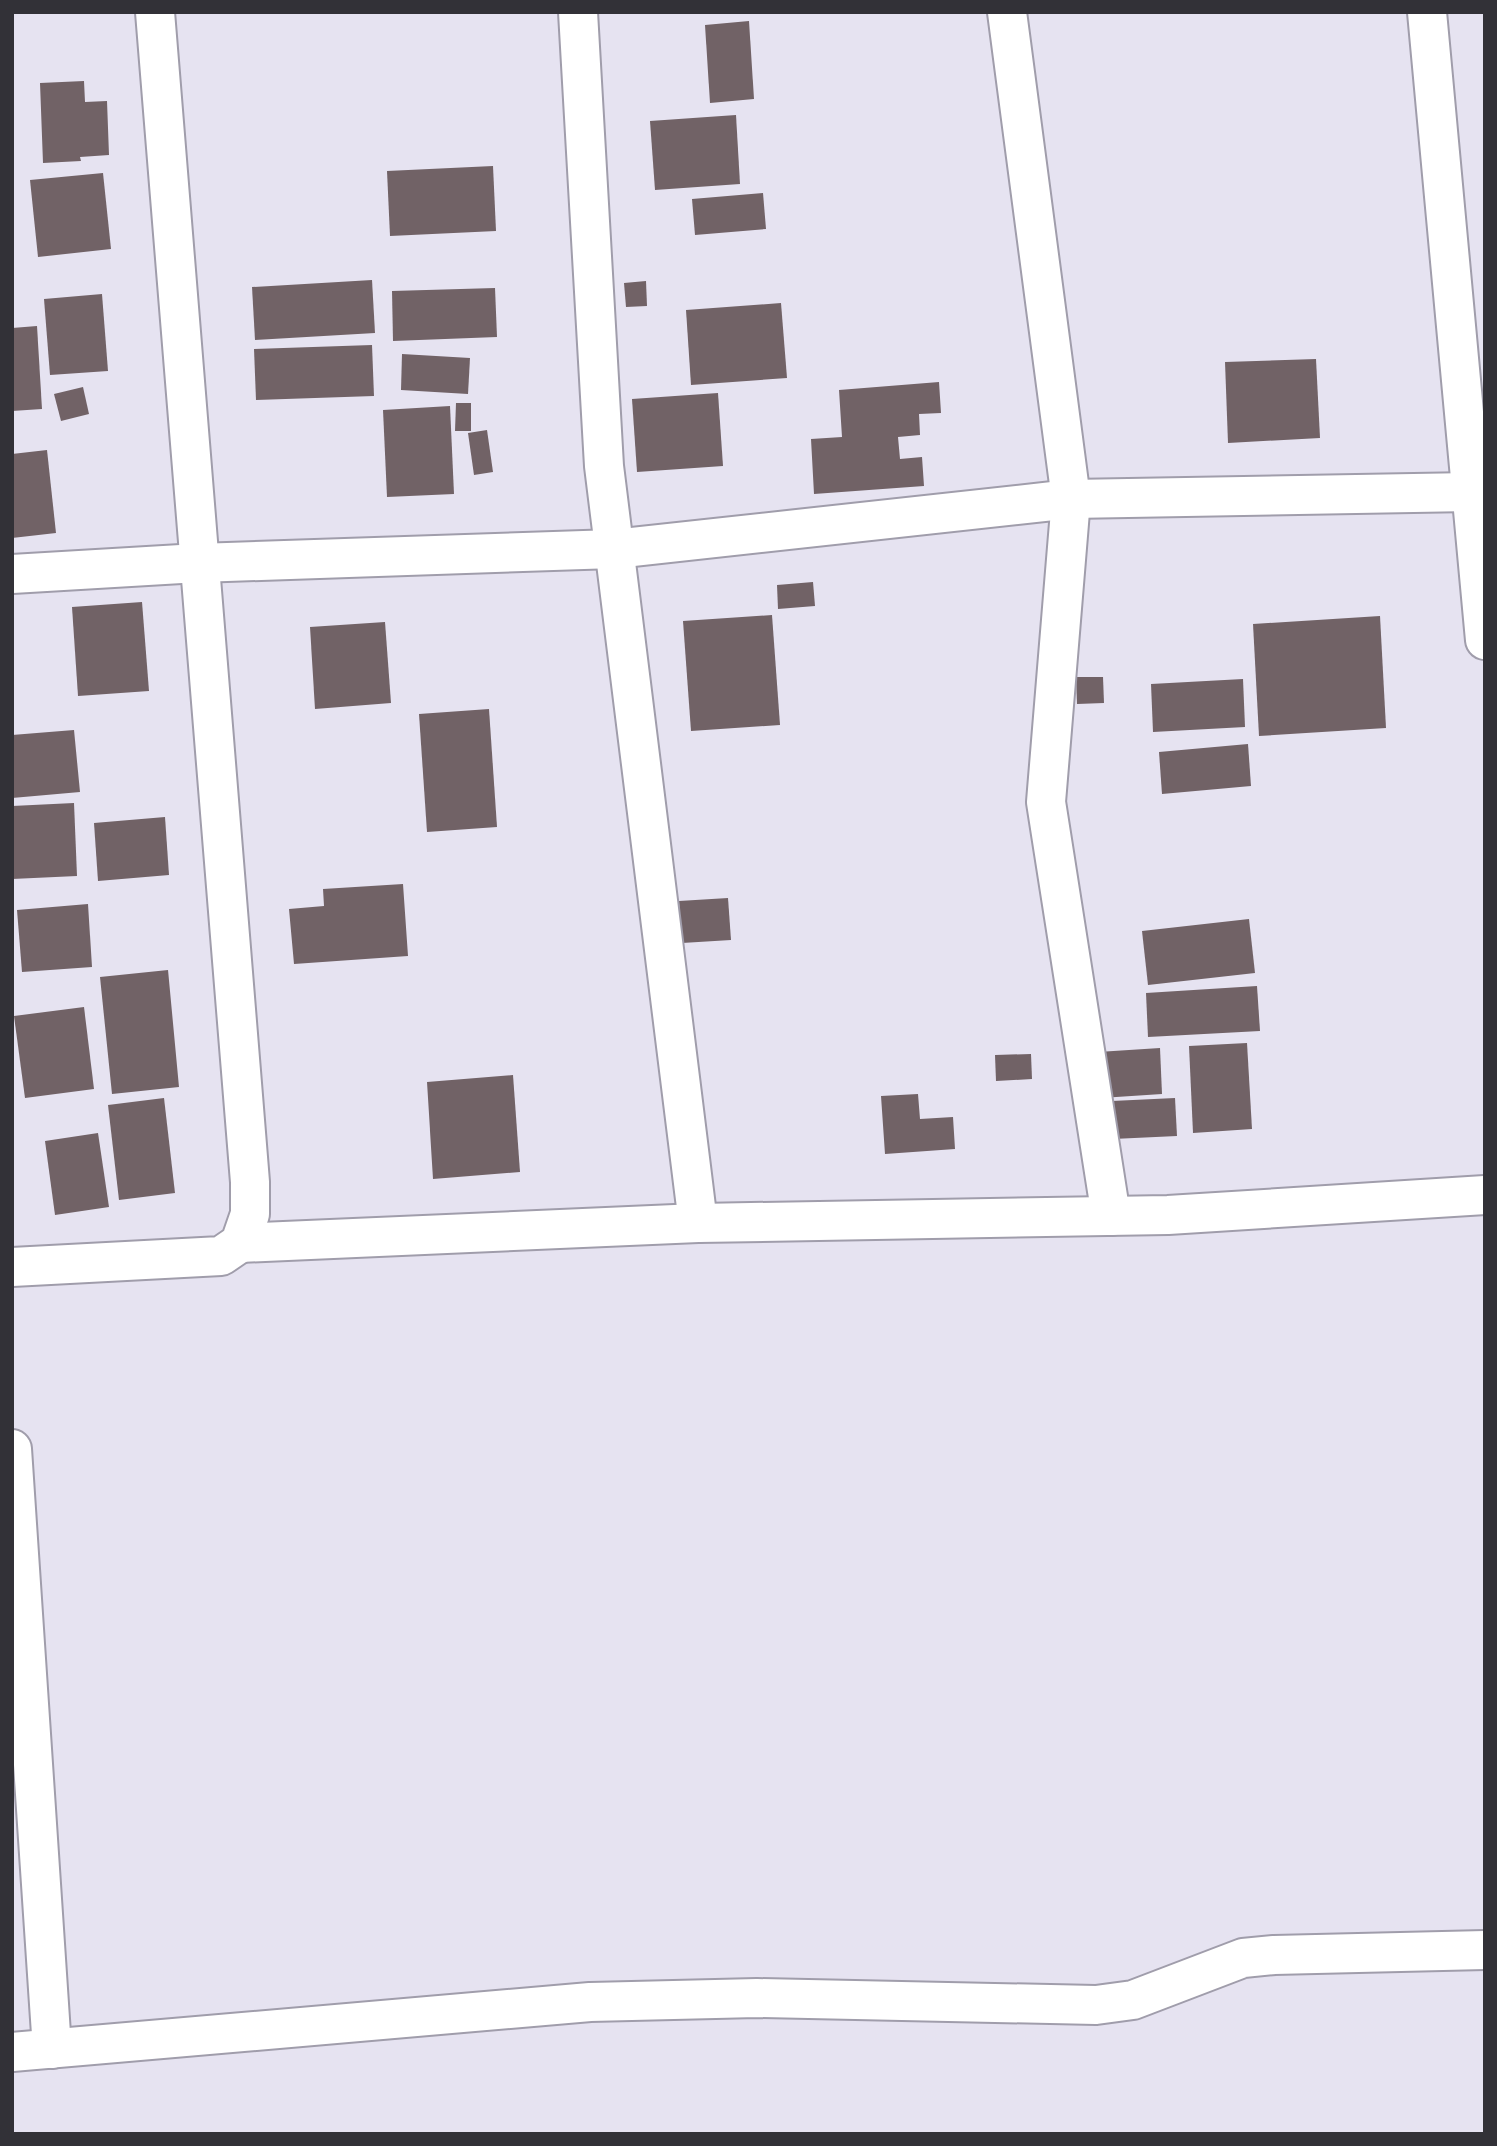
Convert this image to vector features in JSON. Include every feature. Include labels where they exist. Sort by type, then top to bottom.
[{"type":"street","points":[[155,12],[250,1182],[250,1214],[240,1243]]},
{"type":"street","points":[[578,12],[604,466],[698,1223]]},
{"type":"street","points":[[1007,12],[1071,499],[1046,802],[1111,1216]]},
{"type":"street","points":[[1427,12],[1478,487],[1485,640]]},
{"type":"street","points":[[12,573],[198,563],[614,549],[1071,499],[1478,487]]},
{"type":"street","points":[[12,1267],[221,1256],[240,1243],[698,1223],[1168,1215],[1485,1195]]},
{"type":"street","points":[[12,1449],[52,2049]]},
{"type":"street","points":[[12,2052],[590,2002],[757,1998],[1096,2005],[1133,2000],[1243,1958],[1485,1950]]},
{"type":"building","points":[[749,21],[754,99],[710,103],[705,25]]},
{"type":"building","points":[[84,81],[85,102],[107,101],[109,155],[80,157],[81,161],[43,163],[40,83]]},
{"type":"building","points":[[736,115],[740,184],[655,190],[650,121]]},
{"type":"building","points":[[493,166],[496,231],[390,236],[387,171]]},
{"type":"building","points":[[103,173],[111,249],[38,257],[30,180]]},
{"type":"building","points":[[763,193],[766,229],[695,235],[692,199]]},
{"type":"building","points":[[372,280],[375,333],[255,340],[252,287]]},
{"type":"building","points":[[646,281],[647,306],[626,307],[624,283]]},
{"type":"building","points":[[495,288],[497,337],[393,341],[392,291]]},
{"type":"building","points":[[102,294],[108,371],[50,375],[44,299]]},
{"type":"building","points":[[781,303],[787,378],[691,385],[686,310]]},
{"type":"building","points":[[37,326],[42,409],[12,411],[12,328]]},
{"type":"building","points":[[372,345],[374,396],[256,400],[254,349]]},
{"type":"building","points":[[402,354],[470,358],[468,394],[401,390]]},
{"type":"building","points":[[1316,359],[1320,438],[1228,443],[1225,362]]},
{"type":"building","points":[[939,382],[941,413],[919,414],[920,435],[898,437],[900,459],[922,457],[924,486],[814,494],[811,439],[842,437],[839,390]]},
{"type":"building","points":[[83,387],[89,414],[61,421],[54,394]]},
{"type":"building","points":[[718,393],[723,466],[637,472],[632,399]]},
{"type":"building","points":[[456,403],[471,403],[471,431],[455,431]]},
{"type":"building","points":[[450,406],[454,494],[387,497],[383,410]]},
{"type":"building","points":[[487,430],[493,472],[474,475],[468,433]]},
{"type":"building","points":[[47,450],[56,533],[12,538],[12,454]]},
{"type":"building","points":[[813,582],[815,606],[778,609],[777,585]]},
{"type":"building","points":[[142,602],[149,691],[78,696],[72,607]]},
{"type":"building","points":[[772,615],[780,725],[691,731],[683,621]]},
{"type":"building","points":[[1380,616],[1386,728],[1259,736],[1253,624]]},
{"type":"building","points":[[385,622],[391,703],[315,709],[310,627]]},
{"type":"building","points":[[1076,677],[1103,677],[1104,703],[1077,704]]},
{"type":"building","points":[[1243,679],[1245,727],[1153,732],[1151,684]]},
{"type":"building","points":[[489,709],[497,827],[427,832],[419,714]]},
{"type":"building","points":[[74,730],[80,792],[12,798],[12,735]]},
{"type":"building","points":[[1248,744],[1251,786],[1162,794],[1159,752]]},
{"type":"building","points":[[74,803],[77,876],[12,879],[12,806]]},
{"type":"building","points":[[165,817],[169,875],[98,881],[94,823]]},
{"type":"building","points":[[403,884],[408,956],[294,964],[289,909],[324,906],[323,889]]},
{"type":"building","points":[[728,898],[731,940],[682,943],[679,901]]},
{"type":"building","points":[[88,904],[92,967],[22,972],[17,910]]},
{"type":"building","points":[[1249,919],[1255,973],[1148,985],[1142,931]]},
{"type":"building","points":[[168,970],[179,1087],[112,1094],[100,977]]},
{"type":"building","points":[[1257,986],[1260,1031],[1148,1037],[1146,993]]},
{"type":"building","points":[[84,1007],[94,1089],[25,1098],[14,1016]]},
{"type":"building","points":[[1247,1043],[1252,1129],[1193,1133],[1189,1046]]},
{"type":"building","points":[[1160,1048],[1162,1094],[1101,1098],[1098,1052]]},
{"type":"building","points":[[1031,1054],[1032,1079],[996,1081],[995,1055]]},
{"type":"building","points":[[513,1075],[520,1172],[433,1179],[427,1082]]},
{"type":"building","points":[[918,1094],[920,1119],[953,1117],[955,1149],[885,1154],[881,1096]]},
{"type":"building","points":[[164,1098],[175,1193],[119,1200],[108,1105]]},
{"type":"building","points":[[1175,1098],[1177,1136],[1113,1139],[1112,1101]]},
{"type":"building","points":[[98,1133],[109,1207],[55,1215],[45,1141]]}]
